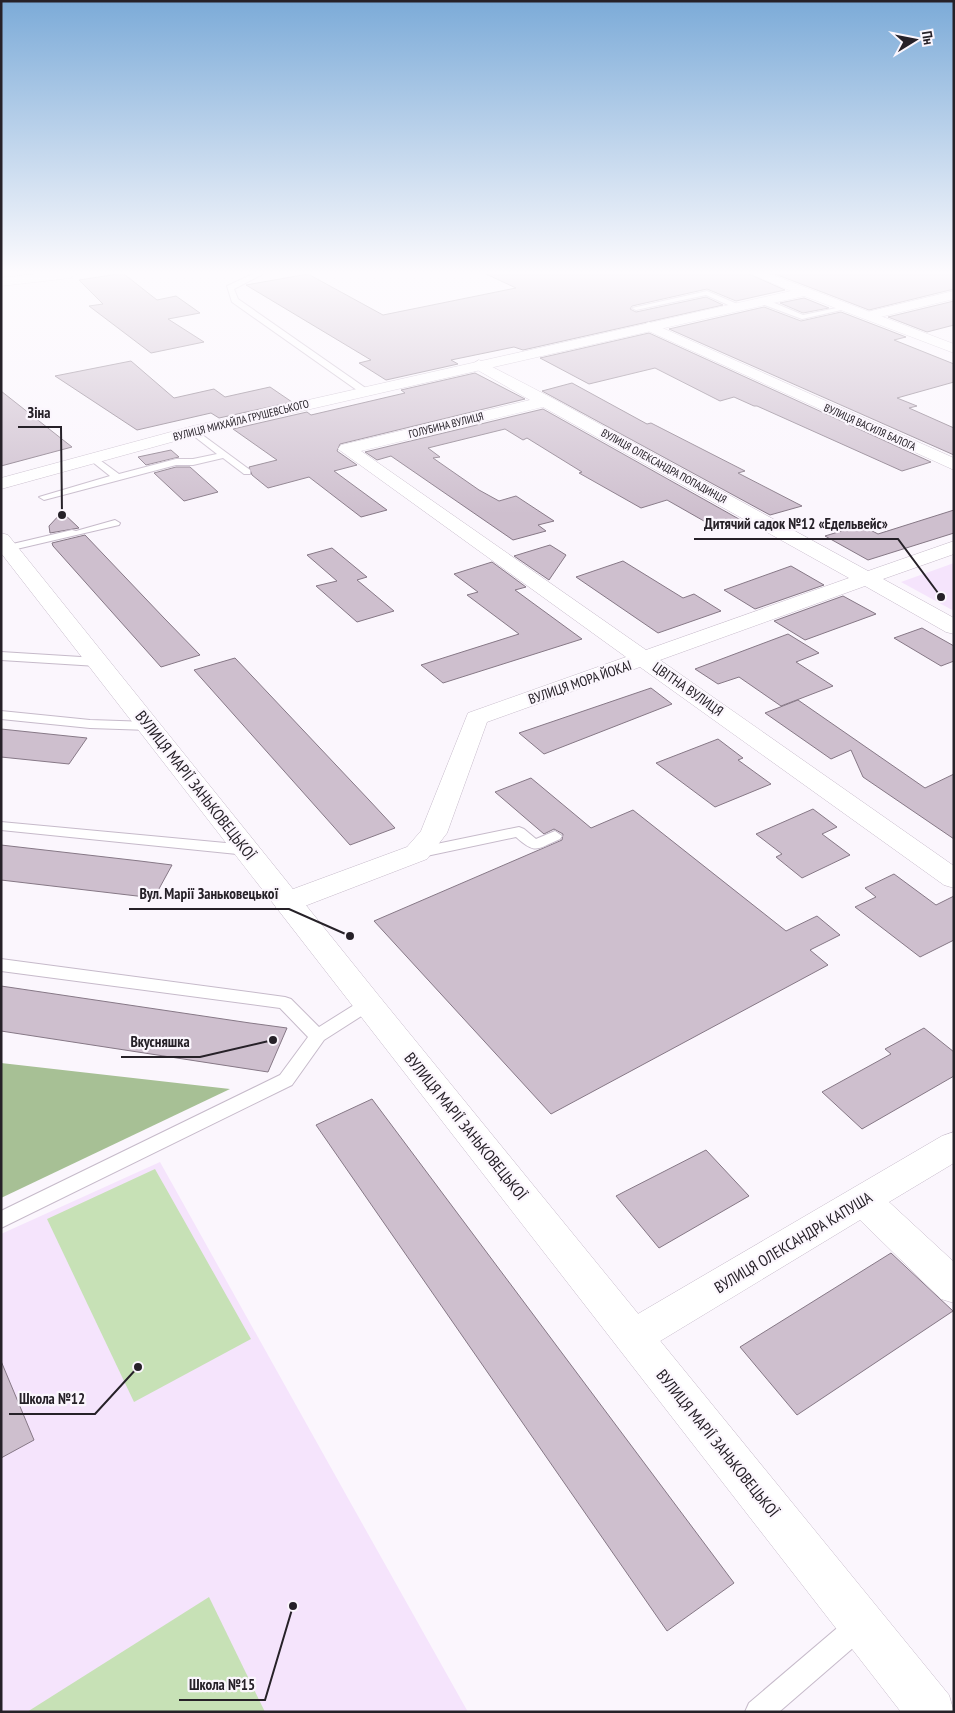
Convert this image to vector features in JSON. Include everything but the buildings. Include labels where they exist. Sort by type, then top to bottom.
[{"type":"street","name":"ВУЛИЦЯ МИХАЙЛА ГРУШЕВСЬКОГО","points":[[1,484],[193,431],[527,354]]},
{"type":"street","name":"ВУЛИЦЯ ВАСИЛЯ БАЛОГА","points":[[710,354],[954,465]]},
{"type":"street","name":"ВУЛИЦЯ ОЛЕКСАНДРА ПОПАДИНЦЯ","points":[[479,365],[954,626]]},
{"type":"street","name":"ГОЛУБИНА ВУЛИЦЯ","points":[[346,449],[546,401]]},
{"type":"street","name":"ЦВІТНА ВУЛИЦЯ","points":[[346,449],[646,659],[954,879]]},
{"type":"street","name":"ВУЛИЦЯ МАРІЇ ЗАНЬКОВЕЦЬКОЇ","points":[[5,544],[287,902],[932,1712]]},
{"type":"street","name":"ВУЛИЦЯ МОРА ЙОКАІ","points":[[287,902],[417,852],[434,833],[477,718],[954,547]]},
{"type":"street","name":"ВУЛИЦЯ ОЛЕКСАНДРА КАПУША","points":[[633,1337],[954,1146]]},
{"type":"street","points":[[864,1201],[954,1287]]},
{"type":"lane","points":[[311,354],[364,391]]},
{"type":"lane","points":[[193,431],[247,472]]},
{"type":"lane","points":[[44,498],[176,462],[193,462],[224,455]]},
{"type":"lane","points":[[93,458],[117,477]]},
{"type":"lane","points":[[5,544],[77,532],[115,522]]},
{"type":"lane","points":[[1,656],[97,662]]},
{"type":"lane","points":[[1,716],[90,724],[149,726]]},
{"type":"lane","points":[[1,826],[247,850]]},
{"type":"lane","points":[[417,852],[519,832],[534,845],[555,836]]},
{"type":"lane","points":[[1,965],[285,1003],[318,1036]]},
{"type":"lane","points":[[1,1220],[286,1080],[318,1036],[368,1004]]},
{"type":"lane","points":[[758,1712],[862,1623]]},
{"type":"shaded area","points":[[954,563],[954,611],[901,582]]},
{"type":"shaded area","points":[[160,1162],[468,1712],[1,1712],[1,1234]]},
{"type":"green space","points":[[1,1063],[230,1089],[1,1198]]},
{"type":"green space","points":[[155,1169],[251,1339],[134,1402],[47,1219]]},
{"type":"green space","points":[[209,1597],[265,1712],[27,1712]]},
{"type":"place","name":"Зіна","points":[[62,515]]},
{"type":"place","name":"Дитячий садок №12 «Едельвейс»","points":[[941,597]]},
{"type":"place","name":"Вул. Марії Заньковецької","points":[[350,936]]},
{"type":"place","name":"Вкусняшка","points":[[273,1040]]},
{"type":"place","name":"Школа №12","points":[[138,1367]]},
{"type":"place","name":"Школа №15","points":[[293,1606]]}]
